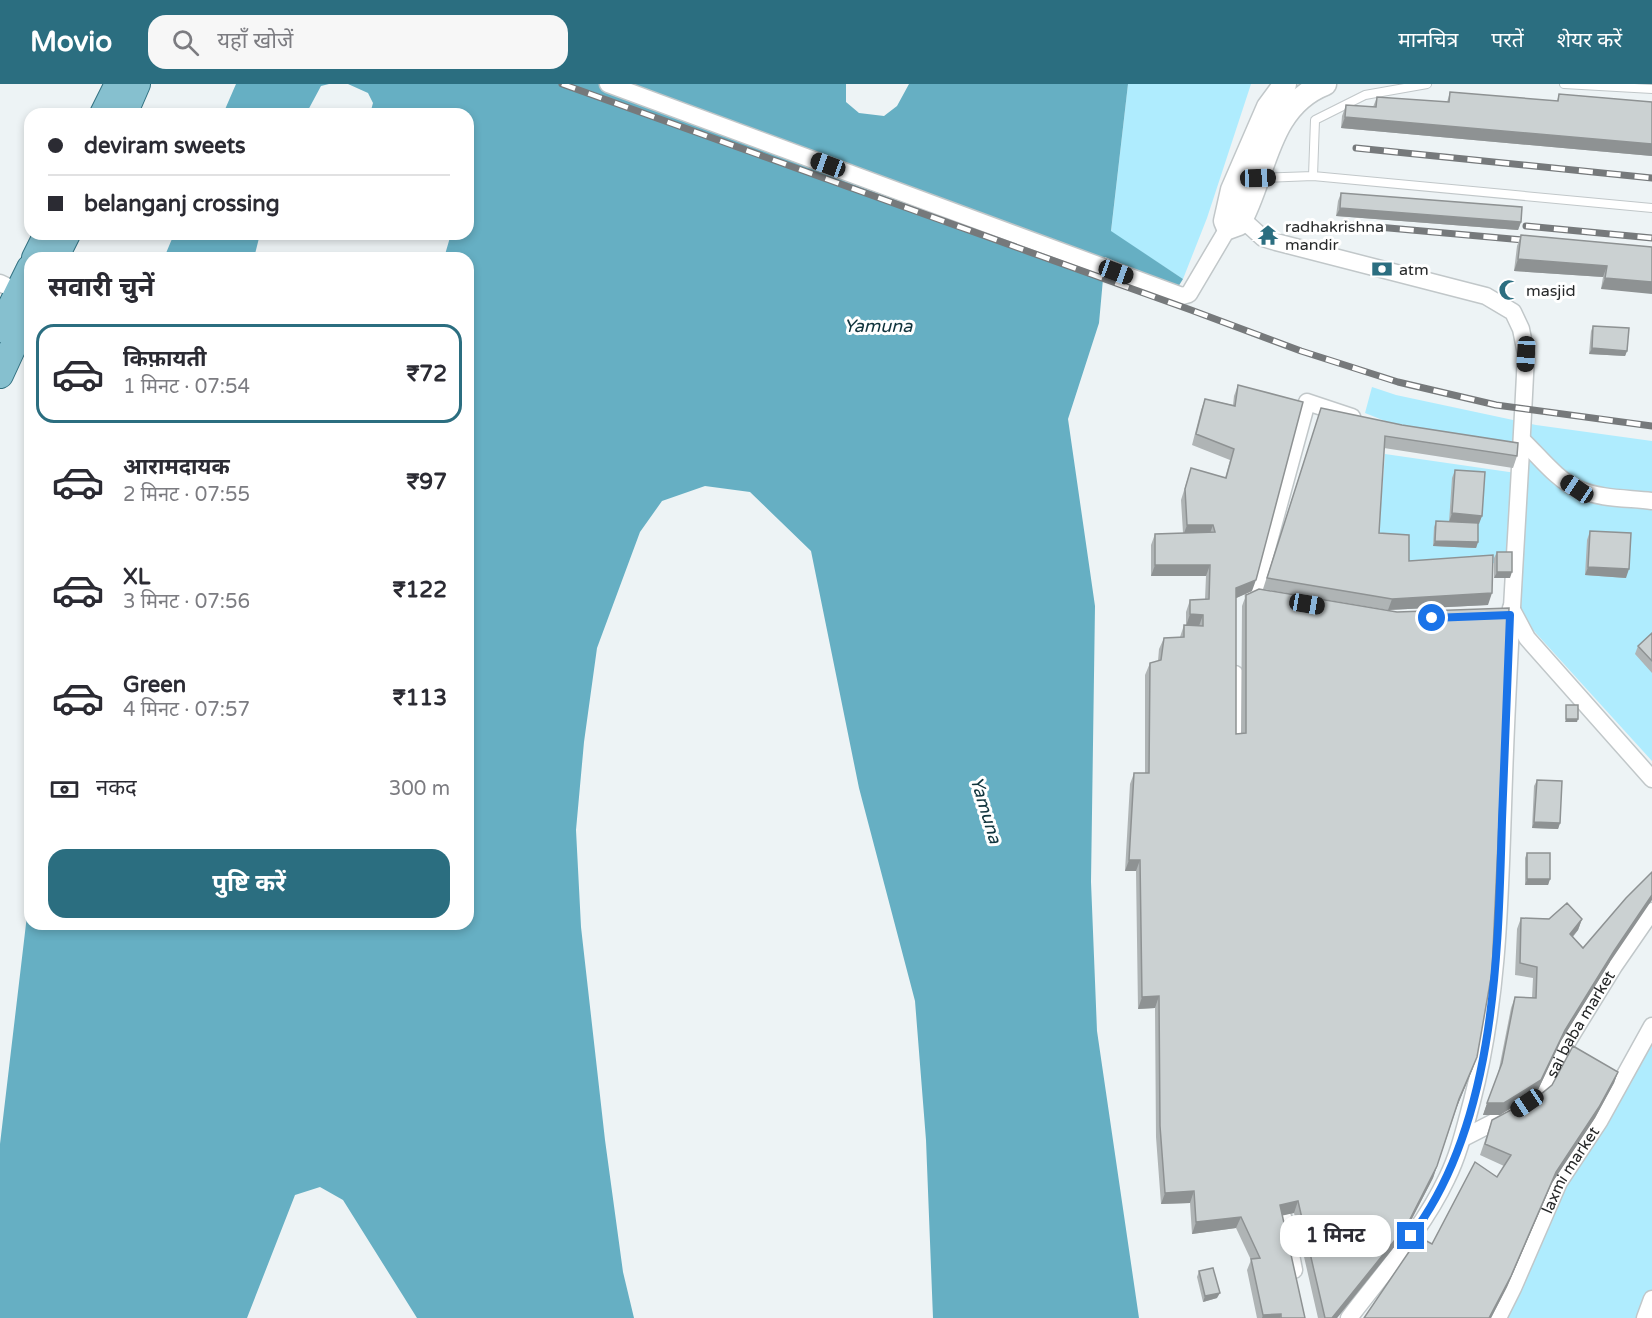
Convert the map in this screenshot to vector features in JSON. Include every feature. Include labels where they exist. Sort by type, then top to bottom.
[{"type":"main road","points":[[106,108],[118,84]]},
{"type":"main road","points":[[127,108],[137,84]]},
{"type":"main road","points":[[1285,84],[1268,106],[1263,141],[1258,178],[1248,208],[1235,224],[1225,221],[1232,190],[1263,141],[1275,131],[1285,114],[1322,84]]},
{"type":"main road","points":[[0,330],[24,280]]},
{"type":"main road","points":[[0,375],[16,295]]},
{"type":"street","points":[[608,84],[1182,296],[1189,294],[1235,224],[1263,238],[1486,296],[1513,312],[1521,329],[1526,354],[1522,446],[1507,613],[1501,867],[1493,997],[1479,1074],[1463,1138],[1447,1178],[1423,1220],[1349,1318]]},
{"type":"street","points":[[1275,598],[1248,597],[1307,402],[1371,423]]},
{"type":"street","points":[[1501,449],[1522,446],[1577,489],[1593,494],[1652,501]]},
{"type":"street","points":[[1507,613],[1652,779]]},
{"type":"street","points":[[1235,657],[1237,739]]},
{"type":"street","name":"sai baba market","points":[[1463,1138],[1512,1113],[1542,1093],[1571,1047],[1614,966],[1652,911]]},
{"type":"street","name":"laxmi market","points":[[1498,1318],[1559,1182],[1600,1120],[1617,1079],[1652,1026]]},
{"type":"street","points":[[1284,1219],[1296,1281]]},
{"type":"street","points":[[1646,1318],[1652,1299]]},
{"type":"lane","points":[[1313,176],[1315,120],[1365,95],[1426,84]]},
{"type":"lane","points":[[1564,84],[1652,89]]},
{"type":"lane","points":[[1258,178],[1313,176],[1652,208]]},
{"type":"shaded area","points":[[1128,84],[1251,84],[1207,218],[1183,279],[1111,232]]},
{"type":"shaded area","points":[[1372,387],[1396,395],[1536,425],[1652,441],[1652,761],[1534,631],[1517,606],[1523,561],[1409,569],[1378,541],[1385,454],[1516,473],[1517,446],[1405,429],[1365,413]]},
{"type":"shaded area","points":[[1652,1044],[1652,1318],[1500,1318],[1564,1187],[1609,1122]]},
{"type":"water","points":[[236,84],[329,84],[321,86],[309,108],[226,108]]},
{"type":"water","name":"Yamuna","points":[[348,84],[846,84],[846,102],[859,113],[884,116],[897,106],[909,84],[1128,84],[1111,231],[1183,279],[1178,287],[1105,257],[1099,323],[1068,419],[1095,606],[1091,882],[1097,1031],[1139,1318],[933,1318],[926,1140],[915,1001],[859,788],[811,551],[750,492],[705,486],[662,501],[640,532],[597,648],[584,742],[576,830],[581,927],[605,1140],[623,1272],[634,1318],[417,1318],[343,1200],[320,1187],[295,1195],[247,1318],[0,1318],[0,1144],[25,930],[474,930],[474,252],[446,252],[449,240],[474,240],[474,108],[372,108],[373,103],[368,93]]},
{"type":"water","points":[[172,240],[258,240],[256,252],[166,252]]},
{"type":"building","points":[[1450,92],[1558,101],[1559,94],[1652,102],[1652,144],[1345,117],[1346,105],[1376,107],[1377,97],[1449,102]]},
{"type":"building","points":[[1341,193],[1522,207],[1521,222],[1340,208]]},
{"type":"building","points":[[1521,235],[1652,247],[1652,282],[1605,278],[1607,266],[1518,259]]},
{"type":"building","points":[[1593,326],[1629,328],[1627,351],[1592,348]]},
{"type":"building","points":[[1238,385],[1303,402],[1256,580],[1236,588],[1236,734],[1246,733],[1246,595],[1259,589],[1397,612],[1509,608],[1492,972],[1477,1057],[1459,1099],[1437,1166],[1407,1225],[1332,1318],[1325,1318],[1298,1201],[1280,1205],[1305,1318],[1281,1318],[1281,1314],[1263,1315],[1251,1259],[1260,1258],[1241,1217],[1196,1222],[1194,1191],[1165,1193],[1160,1126],[1159,996],[1142,997],[1140,860],[1129,860],[1134,773],[1149,773],[1150,663],[1161,660],[1164,638],[1184,637],[1184,625],[1203,626],[1203,615],[1190,614],[1190,600],[1209,599],[1210,565],[1155,565],[1155,534],[1215,532],[1213,525],[1187,525],[1185,489],[1191,468],[1226,478],[1234,449],[1196,434],[1205,399],[1235,406]]},
{"type":"building","points":[[1321,408],[1402,425],[1518,443],[1517,456],[1385,436],[1379,533],[1409,535],[1409,561],[1493,555],[1492,593],[1392,599],[1267,578]]},
{"type":"building","points":[[1455,470],[1485,472],[1482,516],[1452,513]]},
{"type":"building","points":[[1436,521],[1478,523],[1478,542],[1435,541]]},
{"type":"building","points":[[1590,531],[1631,533],[1629,569],[1588,567]]},
{"type":"building","points":[[1497,552],[1512,552],[1512,572],[1497,572]]},
{"type":"building","points":[[1652,633],[1652,661],[1638,646]]},
{"type":"building","points":[[1566,705],[1578,705],[1578,719],[1566,719]]},
{"type":"building","points":[[1537,780],[1562,781],[1560,823],[1534,822]]},
{"type":"building","points":[[1527,853],[1550,853],[1550,879],[1527,879]]},
{"type":"building","points":[[1652,872],[1652,895],[1565,1030],[1541,1080],[1504,1103],[1487,1103],[1502,1063],[1515,997],[1536,998],[1537,967],[1520,963],[1521,918],[1549,919],[1567,903],[1582,919],[1570,934],[1583,948]]},
{"type":"building","points":[[1573,1046],[1618,1072],[1599,1107],[1556,1172],[1511,1276],[1489,1318],[1364,1318],[1419,1237],[1432,1244],[1475,1162],[1497,1177],[1511,1155],[1485,1144],[1492,1120],[1541,1094],[1552,1085]]},
{"type":"building","points":[[1213,1268],[1220,1293],[1205,1296],[1199,1271]]},
{"type":"railway","points":[[562,84],[1301,351],[1398,382],[1496,405],[1652,426]]},
{"type":"railway","points":[[1356,148],[1652,178]]},
{"type":"railway","points":[[1344,224],[1535,241]]},
{"type":"railway","points":[[1526,226],[1652,238]]},
{"type":"place","name":"radhakrishna mandir","points":[[1268,235]]},
{"type":"place","name":"atm","points":[[1382,269]]},
{"type":"place","name":"masjid","points":[[1509,290]]},
{"type":"route","points":[[1411,1236],[1447,1178],[1463,1138],[1479,1074],[1493,997],[1501,867],[1510,615],[1432,618]]}]
